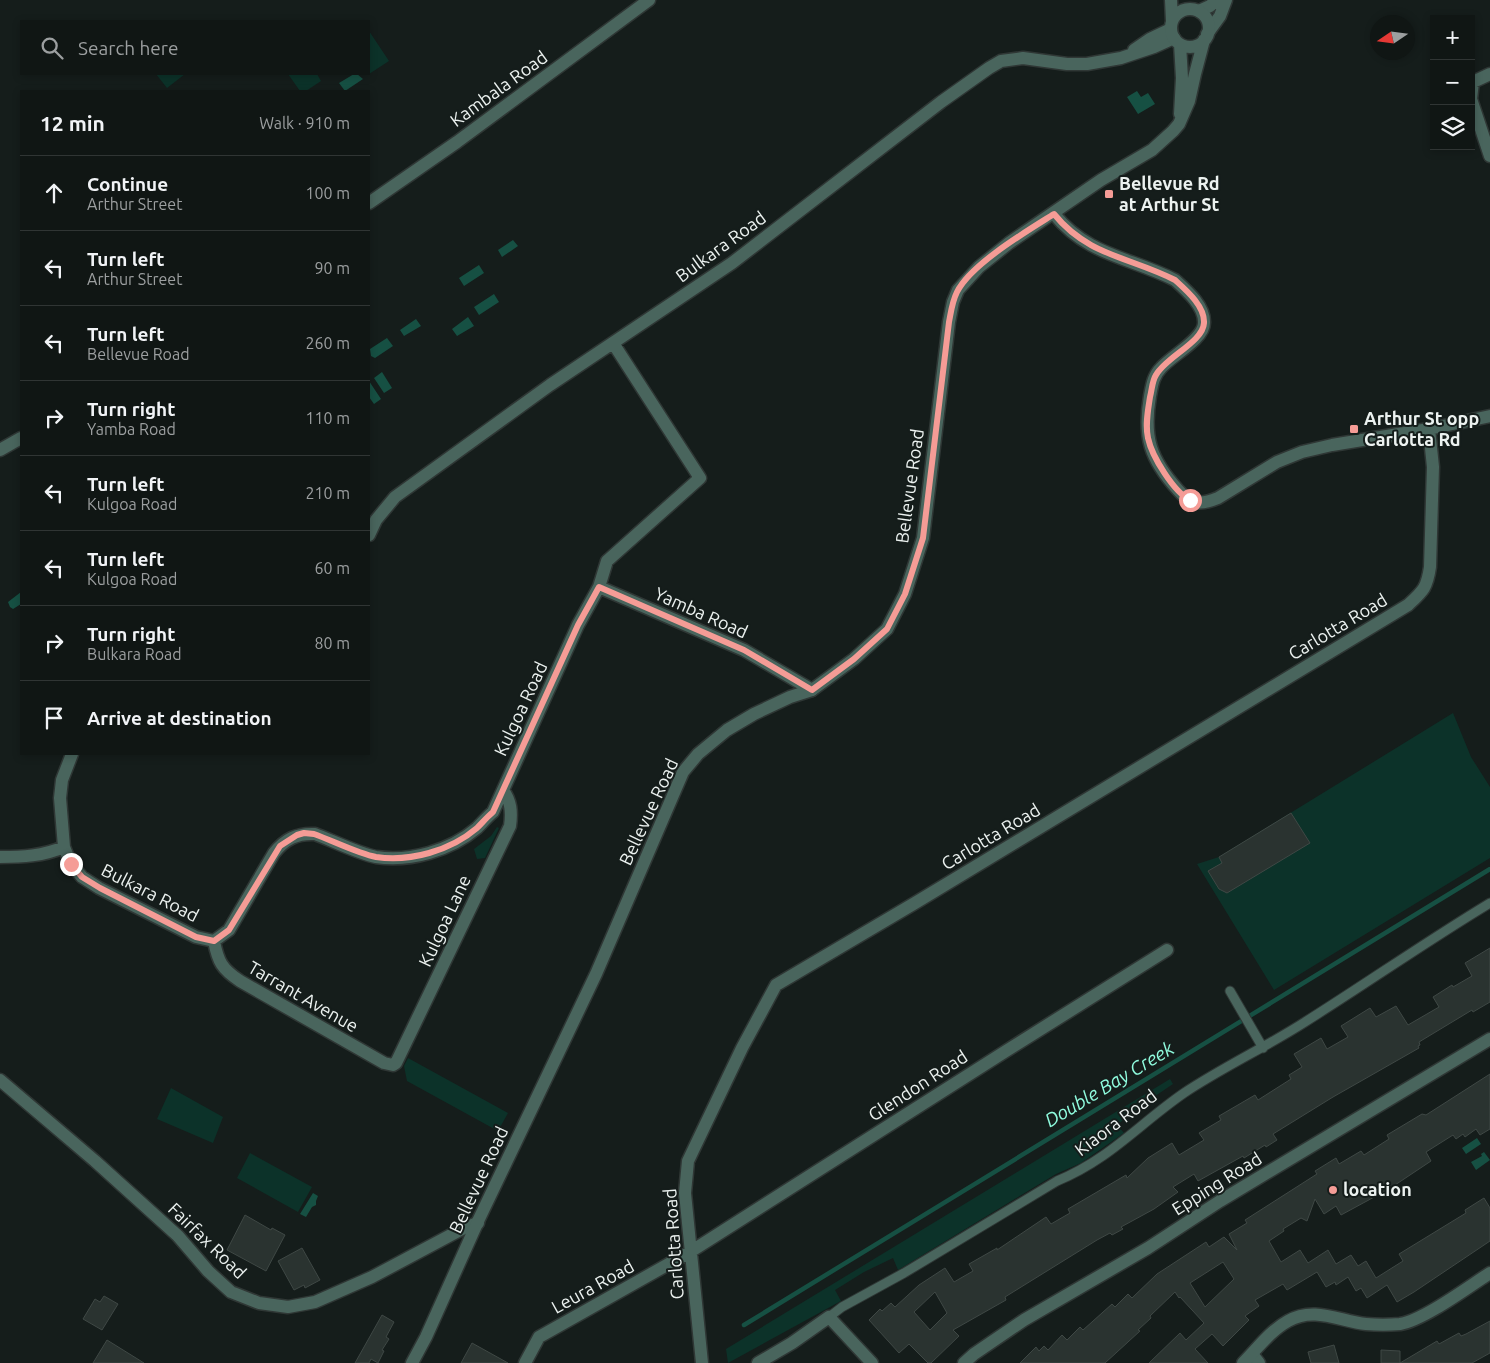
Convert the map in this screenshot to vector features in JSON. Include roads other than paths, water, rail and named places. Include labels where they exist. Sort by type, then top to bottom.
[{"type":"street","name":"Kambala Road","points":[[370,202],[457,142],[649,0]]},
{"type":"street","points":[[1171,0],[1174,33],[1182,78],[1179,124]]},
{"type":"street","points":[[1174,33],[1176,15],[1181,11],[1210,6],[1217,0]]},
{"type":"street","name":"Bellevue Road","points":[[412,1363],[426,1337],[478,1222],[596,974],[683,772],[698,754],[727,730],[754,714],[790,697],[812,690],[854,659],[887,629],[905,594],[923,538],[949,322],[953,302],[958,290],[979,267],[1008,243],[1054,214],[1101,180],[1152,150],[1179,124],[1189,101],[1206,37],[1220,16],[1226,0]]},
{"type":"street","points":[[1174,33],[1193,47],[1206,37],[1207,21],[1196,7]]},
{"type":"street","name":"Bulkara Road","points":[[370,533],[376,520],[395,497],[550,385],[732,264],[933,108],[1000,61],[1023,58],[1067,64],[1087,64],[1121,58],[1154,47],[1174,33]]},
{"type":"street","points":[[1490,74],[1473,82],[1471,99],[1490,156]]},
{"type":"street","points":[[1054,214],[1062,224],[1086,244],[1175,280],[1184,288],[1204,314],[1205,325],[1200,333],[1154,376],[1147,420],[1148,440],[1156,458],[1167,476],[1185,498],[1196,503],[1208,502],[1218,498],[1277,462],[1302,452],[1490,416]]},
{"type":"street","name":"Kulgoa Road","points":[[214,941],[229,930],[274,853],[291,838],[304,833],[314,834],[374,857],[405,858],[430,852],[458,841],[476,829],[493,812],[578,625],[599,587],[607,561],[700,478],[613,343]]},
{"type":"street","name":"Carlotta Road","points":[[702,1363],[685,1193],[688,1161],[742,1048],[776,984],[915,903],[1408,605],[1422,592],[1428,583],[1430,567],[1433,467],[1429,429]]},
{"type":"street","points":[[0,450],[20,439]]},
{"type":"street","name":"Yamba Road","points":[[599,587],[744,650],[812,690]]},
{"type":"street","name":"Bulkara Road","points":[[72,755],[62,780],[60,798],[64,847],[71,864],[82,877],[94,884],[196,937],[214,941]]},
{"type":"street","name":"Kulgoa Lane","points":[[393,1065],[398,1061],[510,826],[511,806],[503,790]]},
{"type":"street","points":[[0,857],[36,856],[64,847]]},
{"type":"street","name":"Tarrant Avenue","points":[[214,941],[222,967],[240,981],[384,1063],[393,1065]]},
{"type":"street","name":"Glendon Road","points":[[690,1252],[1006,1050],[1167,950]]},
{"type":"street","name":"Epping Road","points":[[964,1363],[1024,1320],[1148,1248],[1220,1202],[1490,1039]]},
{"type":"street","name":"Fairfax Road","points":[[0,1080],[95,1161],[178,1236],[208,1271],[231,1292],[259,1303],[288,1307],[315,1302],[372,1277],[478,1222]]},
{"type":"street","name":"Leura Road","points":[[525,1363],[539,1337],[690,1252]]},
{"type":"street","points":[[1251,1360],[1276,1330],[1300,1316],[1322,1314],[1365,1324],[1402,1324],[1420,1318],[1490,1273]]},
{"type":"street","points":[[829,1317],[872,1363]]},
{"type":"street","name":"Kiaora Road","points":[[758,1363],[792,1343],[829,1317]]},
{"type":"lane","name":"Kiaora Road","points":[[829,1317],[842,1307],[904,1274],[1057,1181],[1079,1172],[1095,1162],[1126,1140],[1184,1093],[1264,1048],[1442,932],[1490,903]]},
{"type":"lane","points":[[1230,991],[1264,1048]]},
{"type":"waterway","name":"Double Bay Creek","points":[[744,1325],[1490,869]]},
{"type":"place","name":"Bellevue Rd at Arthur St","points":[[1109,194]]},
{"type":"place","name":"Arthur St opp Carlotta Rd","points":[[1354,429]]},
{"type":"place","name":"location","points":[[1333,1190]]}]
